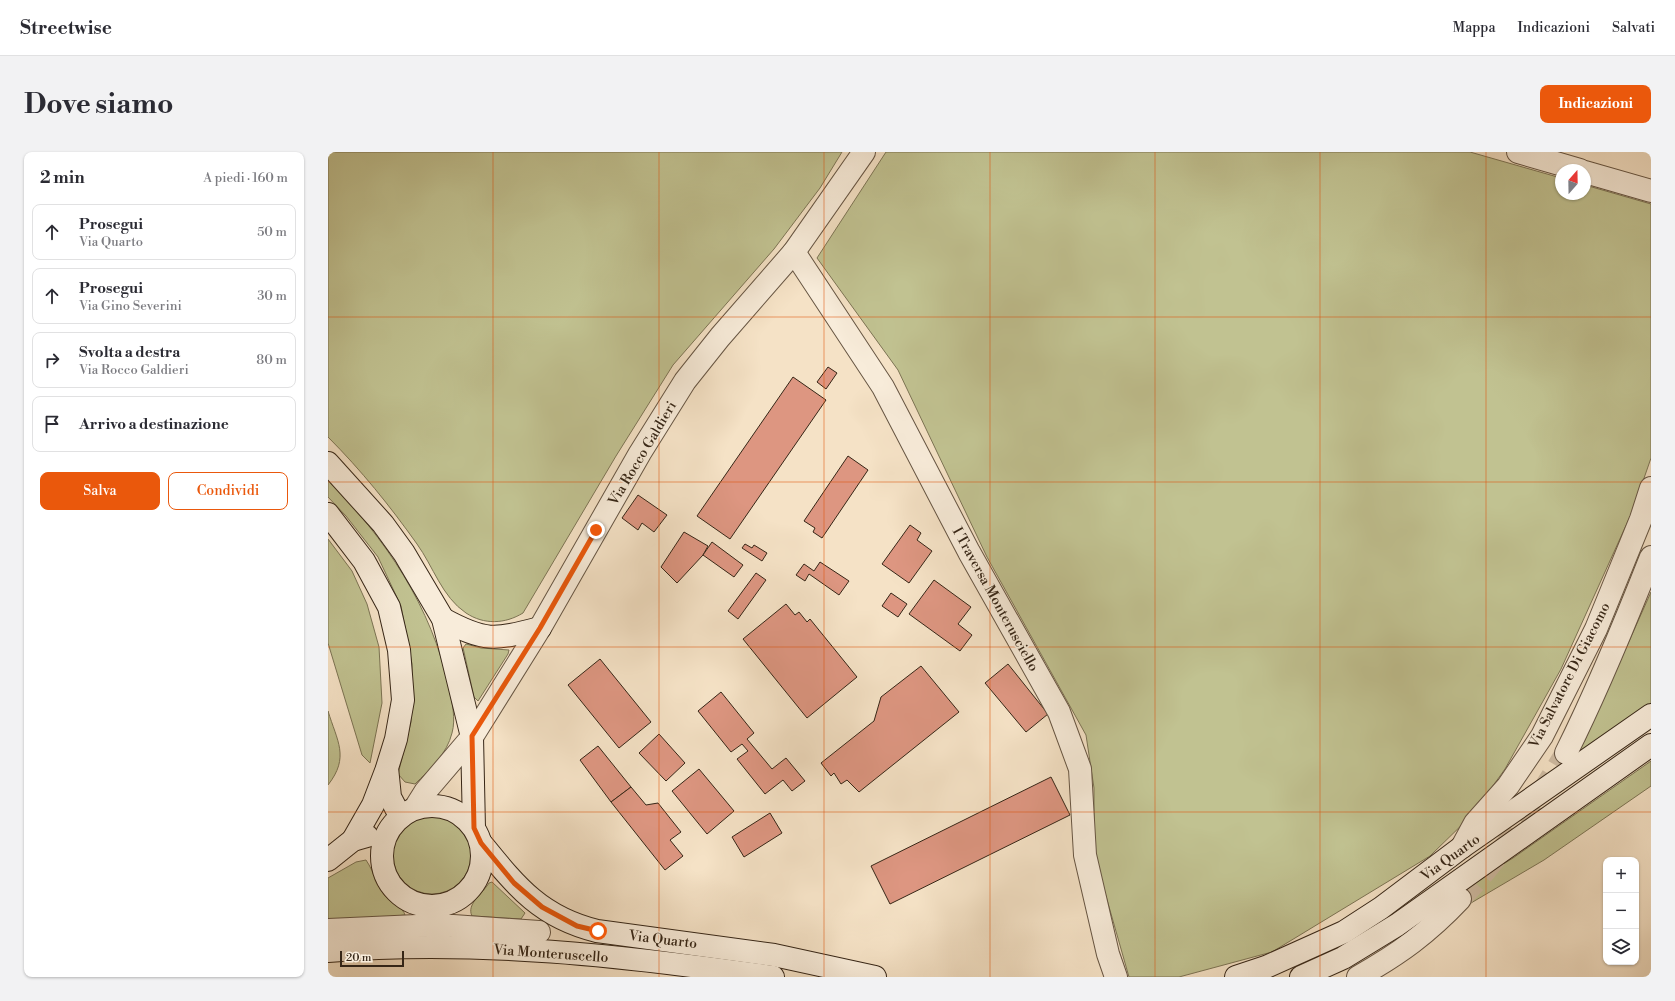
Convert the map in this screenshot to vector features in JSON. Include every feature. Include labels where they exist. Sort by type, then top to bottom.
[{"type":"street","name":"Via Rocco Galdieri","points":[[402,818],[472,736],[540,628],[640,453],[685,381],[720,337],[794,252],[864,152]]},
{"type":"street","points":[[1518,152],[1559,164]]},
{"type":"street","points":[[1591,174],[1651,191]]},
{"type":"street","name":"I Traversa Monterusciello","points":[[794,252],[883,387],[969,552],[1059,712],[1080,769],[1085,855],[1108,954],[1116,977]]},
{"type":"street","points":[[328,463],[383,524],[404,553],[444,619],[472,736],[481,864],[474,884],[464,895],[452,902],[438,926]]},
{"type":"street","name":"Via Salvatore Di Giacomo","points":[[1462,847],[1475,823],[1508,786],[1542,736],[1596,628],[1641,519],[1651,488]]},
{"type":"street","points":[[328,514],[364,561],[389,607],[399,650],[403,700],[396,739],[387,768],[373,805],[354,840]]},
{"type":"street","name":"Via Salvatore Di Giacomo","points":[[1566,752],[1596,691],[1651,557]]},
{"type":"street","points":[[444,619],[467,632],[489,638],[500,638],[540,628]]},
{"type":"street","name":"Via Quarto","points":[[1236,977],[1279,962],[1344,932],[1381,908],[1462,847],[1651,715]]},
{"type":"street","name":"Via Quarto","points":[[1301,977],[1342,958],[1397,925],[1651,745]]},
{"type":"street","points":[[387,768],[390,797],[402,818]]},
{"type":"street","points":[[328,860],[354,840],[432,805],[448,808],[463,816],[478,836]]},
{"type":"street","points":[[402,818],[382,849],[382,860],[385,875],[394,889],[406,900],[422,905],[438,926]]},
{"type":"street","name":"Via Quarto","points":[[478,836],[502,870],[526,895],[542,907],[577,926],[598,931],[774,955],[875,977]]},
{"type":"street","points":[[1358,977],[1388,961],[1421,937],[1460,899]]},
{"type":"street","points":[[328,930],[438,926],[540,932]]},
{"type":"street","name":"Via Monteruscello","points":[[328,951],[438,926],[562,952],[662,961],[773,977]]},
{"type":"green space","points":[[328,152],[842,152],[820,188],[774,249],[673,365],[616,456],[523,613],[516,617],[494,622],[480,620],[473,617],[450,599],[438,581],[423,553],[396,516],[364,475],[328,437]]},
{"type":"green space","points":[[886,152],[1470,152],[1555,176],[1555,200],[1591,200],[1591,187],[1651,204],[1651,458],[1633,510],[1561,669],[1505,769],[1472,815],[1430,856],[1272,952],[1179,977],[1129,977],[1094,854],[1094,788],[1086,735],[987,557],[898,370],[817,258]]},
{"type":"green space","points":[[328,480],[369,526],[404,575],[431,629],[441,658],[449,688],[454,716],[452,733],[450,741],[442,754],[432,767],[415,784],[405,782],[398,774],[411,722],[412,664],[401,606],[378,557],[346,516],[328,497]]},
{"type":"green space","points":[[328,539],[352,571],[367,604],[379,647],[382,703],[370,763],[362,755],[328,643]]},
{"type":"green space","points":[[1651,592],[1651,705],[1575,758],[1567,755],[1584,742]]},
{"type":"green space","points":[[466,644],[481,648],[509,650],[508,654],[478,701],[474,697],[463,648]]},
{"type":"green space","points":[[328,711],[338,740],[340,757],[339,766],[328,785]]},
{"type":"green space","points":[[1651,761],[1651,786],[1544,860],[1471,903],[1458,892],[1513,858]]},
{"type":"green space","points":[[432,816],[447,819],[460,827],[468,840],[471,855],[468,870],[460,883],[447,891],[432,894],[417,891],[404,883],[396,870],[393,855],[396,840],[404,827],[417,819]]},
{"type":"green space","points":[[366,860],[385,896],[401,908],[405,915],[328,923],[328,878],[356,862]]},
{"type":"green space","points":[[492,882],[525,913],[521,919],[472,916],[471,907],[473,903],[489,883]]},
{"type":"building","points":[[828,367],[837,373],[826,389],[817,382]]},
{"type":"building","points":[[793,377],[826,400],[730,539],[697,516]]},
{"type":"building","points":[[848,456],[868,470],[822,538],[813,532],[815,528],[804,521]]},
{"type":"building","points":[[638,495],[667,515],[654,532],[642,523],[638,530],[622,518]]},
{"type":"building","points":[[910,525],[921,533],[917,540],[932,551],[909,583],[882,564]]},
{"type":"building","points":[[684,532],[708,546],[703,555],[677,583],[661,567]]},
{"type":"building","points":[[712,542],[743,565],[734,577],[703,555]]},
{"type":"building","points":[[745,544],[752,548],[754,545],[767,553],[762,561],[742,548]]},
{"type":"building","points":[[820,562],[849,581],[839,595],[809,574],[805,581],[796,575],[804,564],[814,571]]},
{"type":"building","points":[[756,573],[766,580],[738,619],[728,611]]},
{"type":"building","points":[[934,580],[971,607],[958,624],[972,635],[960,651],[909,614]]},
{"type":"building","points":[[891,593],[907,604],[898,617],[882,606]]},
{"type":"building","points":[[786,604],[795,615],[799,612],[807,622],[810,619],[857,677],[807,718],[743,639]]},
{"type":"building","points":[[600,659],[651,722],[619,748],[568,685]]},
{"type":"building","points":[[1008,664],[1048,714],[1026,732],[985,683]]},
{"type":"building","points":[[921,666],[959,712],[859,792],[847,780],[841,784],[834,773],[831,776],[821,763],[874,721],[881,697]]},
{"type":"building","points":[[721,692],[754,733],[747,739],[772,769],[786,758],[805,781],[792,791],[783,780],[765,794],[737,759],[748,751],[742,744],[731,752],[698,711]]},
{"type":"building","points":[[659,734],[685,763],[666,781],[639,753]]},
{"type":"building","points":[[598,746],[631,787],[611,802],[580,760]]},
{"type":"building","points":[[699,769],[734,811],[707,834],[672,791]]},
{"type":"building","points":[[1051,777],[1070,815],[890,904],[871,866]]},
{"type":"building","points":[[631,787],[646,805],[658,803],[681,832],[670,840],[683,856],[665,870],[611,802]]},
{"type":"building","points":[[770,813],[782,833],[744,857],[732,837]]},
{"type":"tunnel","points":[[1460,899],[1505,847],[1566,753]]},
{"type":"route","points":[[596,530],[540,628],[472,736],[475,813],[474,828],[481,843],[502,870],[526,895],[542,907],[577,926],[598,931]]}]
